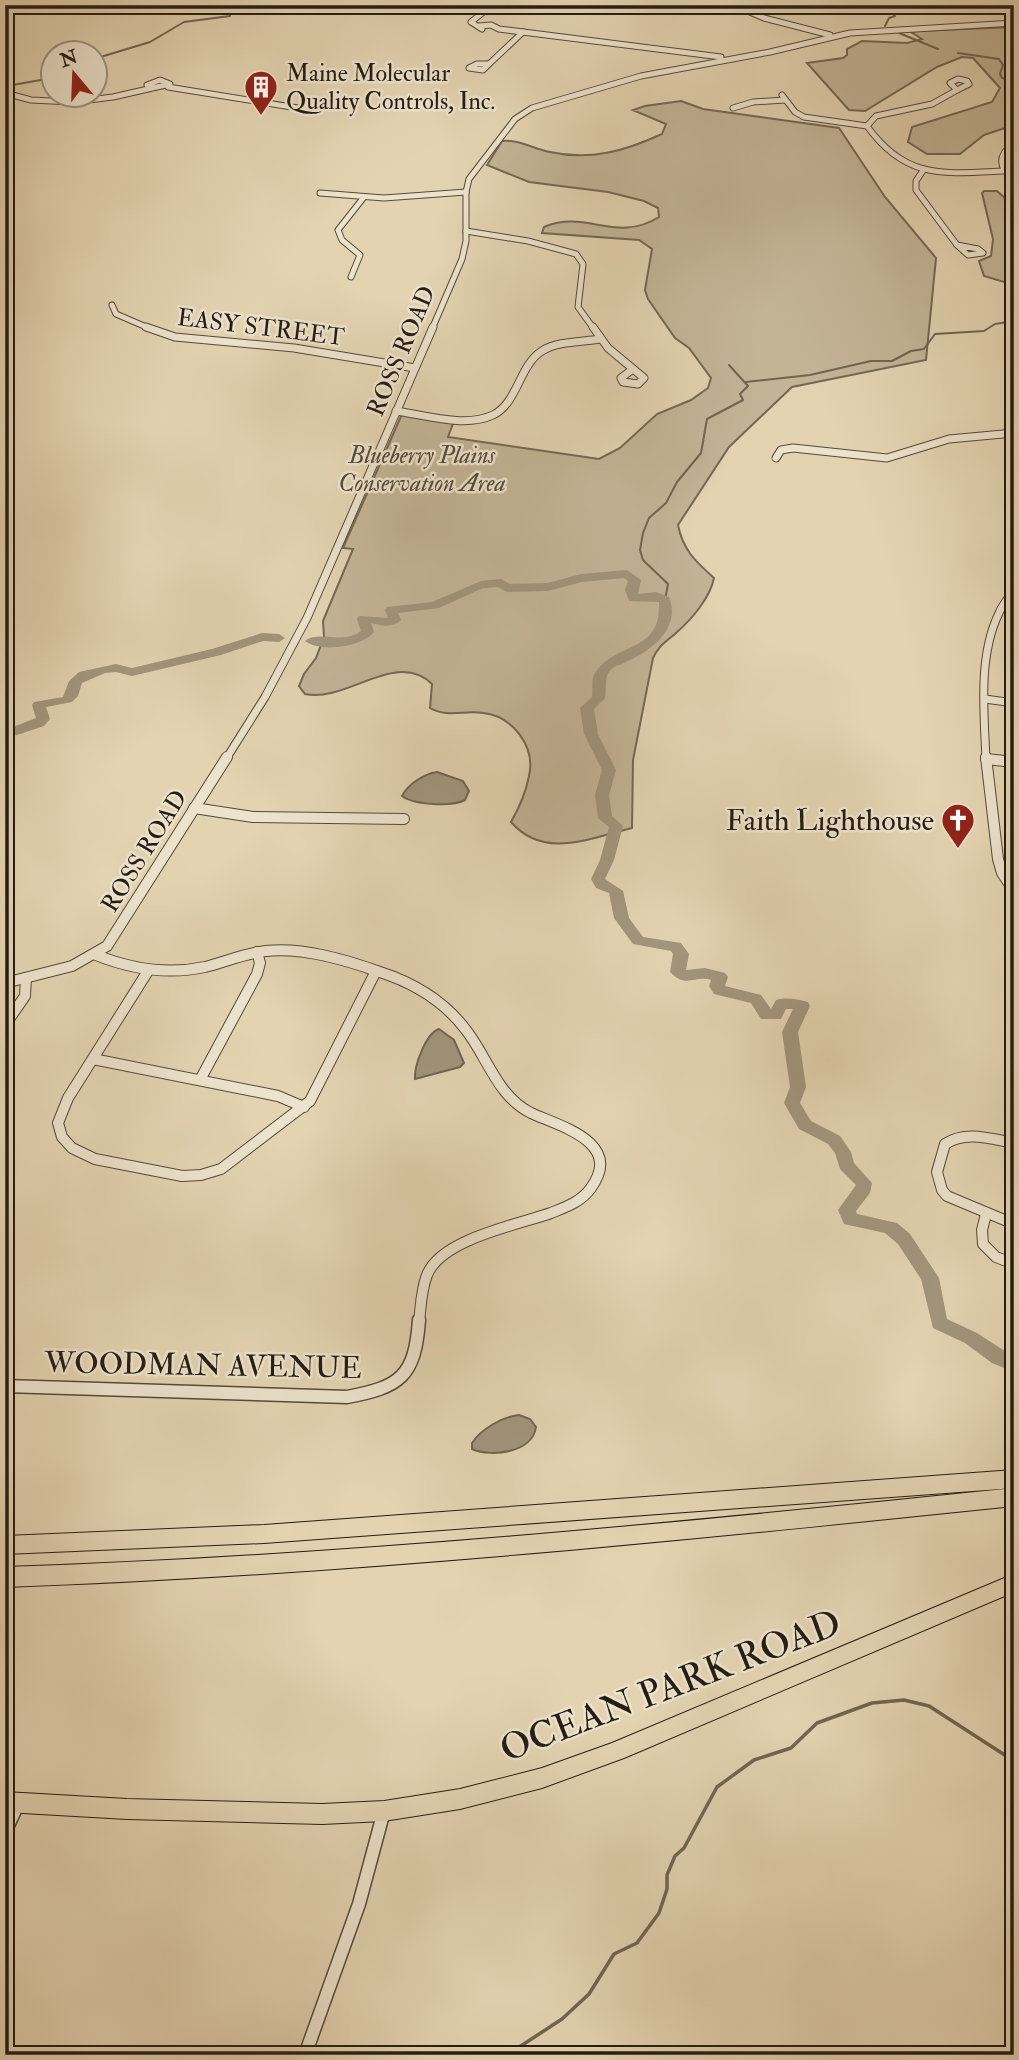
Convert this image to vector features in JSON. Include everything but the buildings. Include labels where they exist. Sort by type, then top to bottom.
[{"type":"highway","points":[[5,1545],[264,1534],[1014,1479]]},
{"type":"highway","points":[[5,1577],[261,1567],[414,1556],[1014,1497]]},
{"type":"main road","name":"OCEAN PARK ROAD","points":[[12,1802],[264,1813],[384,1811],[460,1799],[563,1772],[1013,1584]]},
{"type":"street","points":[[492,5],[471,22],[488,31],[499,29],[729,59]]},
{"type":"street","points":[[733,5],[764,18],[834,36]]},
{"type":"street","name":"ROSS ROAD","points":[[5,984],[78,963],[96,955],[110,942],[265,697],[295,643],[463,259],[469,178],[523,112],[632,79],[834,36],[874,29],[1014,23]]},
{"type":"street","points":[[489,64],[523,32]]},
{"type":"street","points":[[5,93],[40,101],[78,101],[114,96],[148,87],[148,83],[160,80],[169,82],[168,86],[304,109]]},
{"type":"street","points":[[866,127],[869,121],[876,117],[932,104],[957,90]]},
{"type":"street","points":[[733,108],[783,97],[794,112],[804,117],[866,127],[890,156],[924,169],[956,172],[1002,171],[1014,180]]},
{"type":"street","points":[[1002,171],[1001,155],[1014,143]]},
{"type":"street","points":[[924,169],[916,181],[916,190],[957,245]]},
{"type":"street","points":[[320,193],[364,197],[466,192]]},
{"type":"street","points":[[352,277],[360,255],[337,232],[364,197]]},
{"type":"street","points":[[466,231],[560,247],[578,254],[582,261],[577,304],[600,339],[633,369]]},
{"type":"street","name":"EASY STREET","points":[[111,305],[122,318],[175,337],[294,348],[415,368]]},
{"type":"street","points":[[396,411],[457,420],[491,416],[504,408],[538,353],[549,347],[600,339]]},
{"type":"street","points":[[776,458],[781,450],[793,448],[887,458],[937,442],[1014,433]]},
{"type":"street","points":[[1014,590],[1003,602],[993,621],[985,699],[986,759],[998,859],[1002,873],[1014,891]]},
{"type":"street","points":[[985,699],[1014,703]]},
{"type":"street","points":[[986,759],[1014,762]]},
{"type":"street","points":[[194,808],[253,817],[404,819]]},
{"type":"street","name":"WOODMAN AVENUE","points":[[5,1386],[347,1397],[372,1394],[395,1381],[411,1365],[418,1341],[426,1280],[433,1264],[440,1257],[460,1245],[570,1205],[591,1190],[600,1168],[597,1153],[589,1141],[572,1129],[514,1102],[467,1031],[450,1012],[409,985],[376,971],[284,951],[257,952],[191,970],[148,971],[96,955]]},
{"type":"street","points":[[200,1080],[257,974],[260,963],[257,952]]},
{"type":"street","points":[[148,971],[60,1111],[58,1123],[62,1137],[68,1145],[84,1156],[177,1175],[207,1174],[228,1166],[304,1107],[318,1090],[376,971]]},
{"type":"street","points":[[5,1025],[28,991],[26,978]]},
{"type":"street","points":[[93,1059],[278,1096],[304,1107]]},
{"type":"street","points":[[1014,1143],[972,1137],[956,1138],[945,1144],[936,1175],[940,1190],[956,1201],[1014,1224]]},
{"type":"street","points":[[986,1214],[982,1230],[983,1244],[996,1257],[1014,1264]]},
{"type":"street","points":[[5,1832],[12,1802]]},
{"type":"street","points":[[305,2055],[353,1919],[378,1840],[384,1811]]},
{"type":"green space","points":[[1014,27],[1014,125],[984,135],[960,154],[927,154],[908,142],[912,127],[992,102],[1000,88],[973,58],[962,57],[937,67],[865,111],[849,110],[807,63],[843,58],[847,55],[847,49],[862,41],[907,43],[922,39],[911,32],[914,31]]},
{"type":"green space","name":"Blueberry Plains Conservation Area","points":[[681,101],[703,109],[839,128],[885,197],[936,258],[926,360],[792,387],[729,447],[678,525],[691,554],[714,578],[700,608],[660,647],[653,658],[633,760],[632,828],[584,841],[553,843],[524,834],[511,822],[524,794],[530,765],[529,754],[520,734],[503,720],[483,713],[443,713],[430,708],[432,684],[418,675],[403,672],[387,674],[321,695],[305,694],[299,686],[316,658],[324,637],[323,621],[353,549],[343,548],[402,414],[454,421],[448,437],[599,459],[620,448],[657,414],[691,400],[708,388],[711,378],[689,348],[675,338],[648,299],[645,290],[652,249],[639,240],[542,233],[544,227],[560,223],[615,227],[643,224],[659,217],[658,208],[644,201],[608,192],[529,182],[487,165],[502,141],[514,141],[565,155],[593,155],[621,150],[662,134],[666,124],[633,110]]},
{"type":"green space","points":[[997,191],[1014,206],[1014,285],[984,276],[979,261],[991,256],[993,239],[982,193]]},
{"type":"shaded area","points":[[437,772],[463,781],[469,791],[465,800],[451,804],[433,804],[402,796],[417,780]]},
{"type":"shaded area","points":[[439,1029],[454,1040],[464,1063],[460,1067],[415,1079],[416,1066],[422,1051],[430,1037]]},
{"type":"shaded area","points":[[519,1415],[530,1419],[536,1427],[528,1442],[500,1453],[472,1449],[476,1438],[492,1424]]},
{"type":"waterway","points":[[108,55],[150,42],[184,22],[230,16],[230,8],[234,5]]},
{"type":"waterway","points":[[885,26],[889,18],[895,16],[886,7],[915,8],[932,5]]},
{"type":"waterway","points":[[899,33],[938,49]]},
{"type":"waterway","points":[[958,53],[999,59],[1003,65],[1000,74],[1002,78],[1014,81]]},
{"type":"waterway","points":[[7,86],[38,80]]},
{"type":"waterway","points":[[746,382],[810,375],[871,361],[892,361],[911,351],[924,349],[935,334],[984,331],[995,324],[1014,321]]},
{"type":"waterway","points":[[665,600],[668,584],[643,560],[640,550],[643,533],[649,518],[666,503],[677,482],[701,453],[707,419],[743,400],[740,394],[748,386],[729,365]]},
{"type":"waterway","points":[[311,641],[356,640],[368,632],[363,619],[390,622],[395,620],[391,610],[435,605],[481,585],[501,583],[507,588],[548,587],[581,578],[627,574],[635,580],[631,590],[633,598],[656,596],[665,600],[666,620],[658,636],[621,660],[609,664],[599,678],[598,698],[587,708],[591,734],[609,770],[602,795],[605,818],[616,826],[607,860],[598,879],[601,885],[616,891],[621,918],[638,941],[676,947],[681,954],[678,972],[687,977],[705,973],[720,977],[717,986],[719,990],[756,999],[767,1015],[775,1015],[781,1004],[802,1006],[790,1032],[798,1087],[792,1103],[805,1125],[834,1140],[843,1152],[846,1165],[864,1183],[864,1189],[847,1210],[850,1219],[891,1228],[904,1239],[930,1278],[939,1323],[971,1338],[998,1358],[1014,1365]]},
{"type":"waterway","points":[[5,735],[39,723],[43,719],[39,705],[68,699],[76,681],[84,675],[116,668],[132,672],[216,652],[262,637],[279,638]]},
{"type":"waterway","points":[[507,2055],[562,2019],[589,1994],[614,1954],[637,1943],[659,1913],[667,1889],[667,1875],[675,1856],[684,1848],[717,1787],[754,1760],[791,1748],[817,1723],[872,1703],[904,1700],[929,1706],[1014,1761]]},
{"type":"place","name":"Maine Molecular Quality Controls, Inc.","points":[[261,117]]},
{"type":"place","name":"Faith Lighthouse","points":[[958,850]]}]
